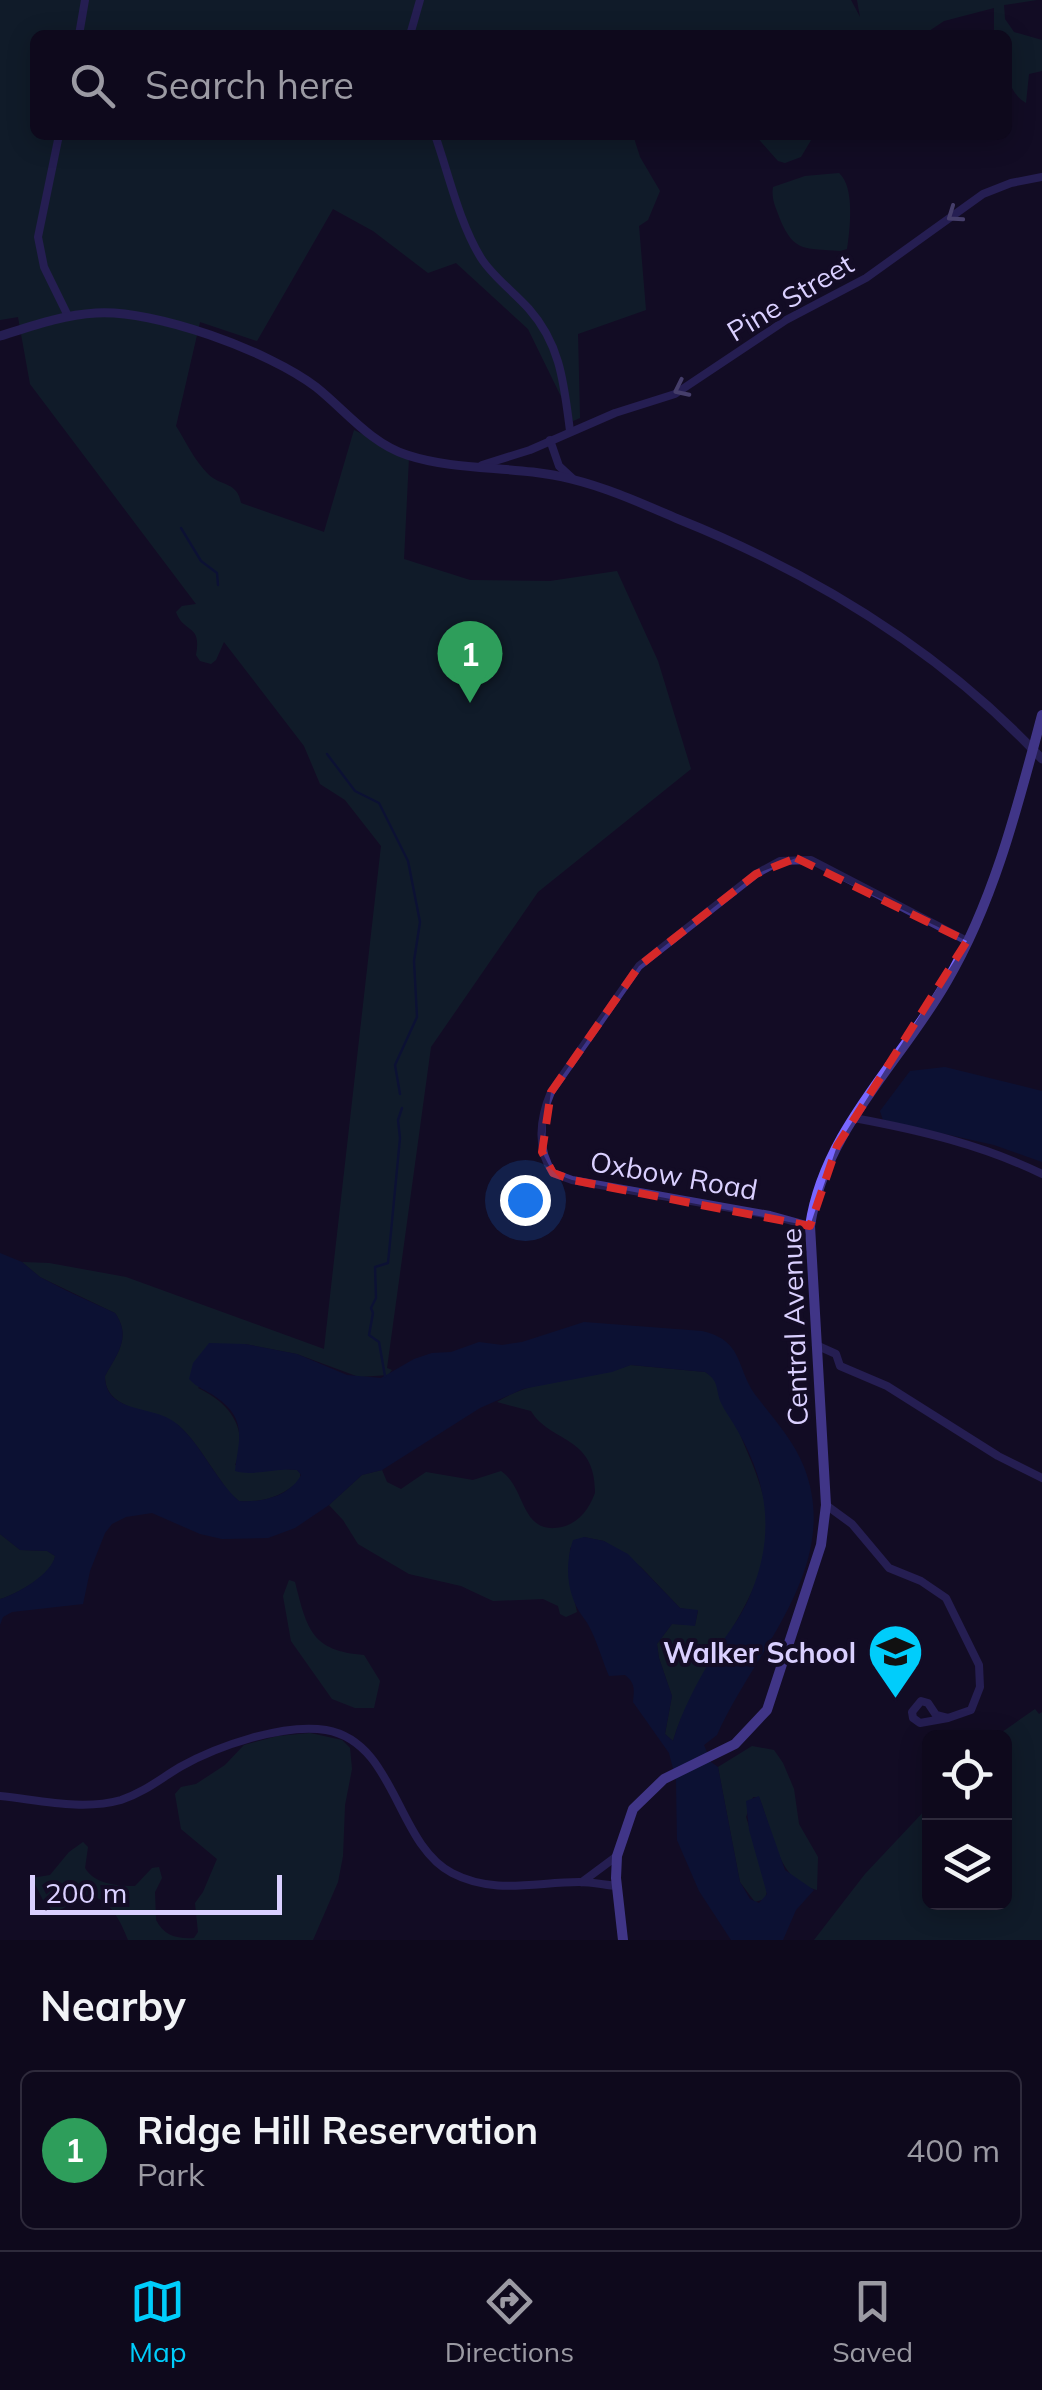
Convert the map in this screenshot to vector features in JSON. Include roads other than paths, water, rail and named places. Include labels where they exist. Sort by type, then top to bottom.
[{"type":"main road","name":"Central Avenue","points":[[623,1940],[617,1856],[633,1809],[672,1776],[716,1756],[743,1738],[767,1710],[813,1572],[826,1506],[810,1226],[821,1178],[854,1118],[946,983],[967,941],[987,896],[1042,715]]},
{"type":"street","points":[[81,30],[86,0]]},
{"type":"street","points":[[411,30],[420,0]]},
{"type":"street","points":[[58,140],[38,237],[44,268],[68,316]]},
{"type":"street","points":[[436,140],[472,240],[484,262],[529,310],[552,342],[559,359],[570,431]]},
{"type":"street","name":"Pine Street","points":[[480,466],[675,394],[786,320],[866,278],[983,194],[1042,177]]},
{"type":"street","points":[[0,336],[68,316],[128,314],[168,322],[297,375],[366,431],[402,454],[446,464],[574,480],[743,545],[824,589],[940,664],[1042,759]]},
{"type":"street","points":[[550,440],[559,466],[574,480]]},
{"type":"street","name":"Oxbow Road","points":[[810,1226],[770,1215],[572,1180],[553,1173],[542,1152],[542,1113],[551,1092],[639,966],[756,874],[780,861],[811,860],[967,941]]},
{"type":"street","points":[[854,1118],[992,1152],[1042,1174]]},
{"type":"street","points":[[816,1345],[836,1354],[840,1366]]},
{"type":"street","points":[[817,1372],[840,1366],[887,1386],[998,1456],[1042,1478]]},
{"type":"street","points":[[826,1506],[852,1524],[890,1568],[922,1581],[946,1598],[979,1664],[980,1688],[971,1710],[948,1718]]},
{"type":"street","points":[[0,1796],[103,1804],[146,1790],[183,1766],[212,1754],[280,1731],[314,1728],[332,1731],[360,1745],[386,1780],[424,1846],[449,1872],[474,1882],[504,1887],[582,1882],[617,1886]]},
{"type":"street","points":[[582,1882],[617,1856]]},
{"type":"water","points":[[945,1067],[1042,1091],[1042,1162],[994,1145],[883,1120],[880,1111],[910,1071]]},
{"type":"water","points":[[0,1253],[115,1313],[122,1338],[105,1376],[112,1396],[173,1421],[191,1438],[239,1501],[274,1497],[290,1488],[301,1475],[289,1469],[235,1471],[239,1431],[233,1414],[189,1379],[193,1363],[209,1343],[245,1344],[297,1354],[347,1375],[381,1378],[432,1353],[451,1352],[479,1342],[522,1342],[584,1322],[702,1331],[726,1341],[757,1397],[800,1457],[813,1504],[812,1539],[789,1607],[717,1735],[704,1745],[711,1762],[718,1767],[740,1882],[750,1899],[759,1903],[767,1894],[749,1830],[746,1801],[759,1796],[785,1870],[814,1890],[796,1910],[783,1940],[731,1940],[699,1891],[677,1840],[676,1780],[669,1753],[633,1702],[631,1681],[625,1675],[609,1676],[591,1630],[573,1600],[569,1580],[573,1540],[584,1537],[604,1541],[628,1554],[680,1608],[698,1610],[695,1626],[672,1624],[657,1644],[672,1696],[665,1734],[673,1741],[695,1687],[749,1598],[763,1553],[765,1509],[761,1488],[745,1445],[710,1376],[705,1372],[631,1365],[523,1389],[480,1408],[382,1470],[362,1475],[329,1505],[295,1528],[268,1538],[222,1539],[152,1513],[126,1517],[105,1533],[90,1571],[83,1604],[12,1612],[3,1617],[0,1625],[0,1599],[41,1576],[55,1556],[47,1551],[20,1550],[0,1534]]},
{"type":"waterway","points":[[181,528],[201,561],[217,573],[218,585]]},
{"type":"waterway","points":[[327,754],[355,791],[379,803],[408,861],[420,922],[414,961],[417,1017],[395,1065],[400,1094]]},
{"type":"waterway","points":[[385,1376],[379,1342],[369,1335],[371,1308],[376,1298],[375,1267],[388,1263],[402,1108]]},
{"type":"place","name":"Ridge Hill Reservation","points":[[470,703]]},
{"type":"place","name":"Walker School","points":[[895,1701]]}]
